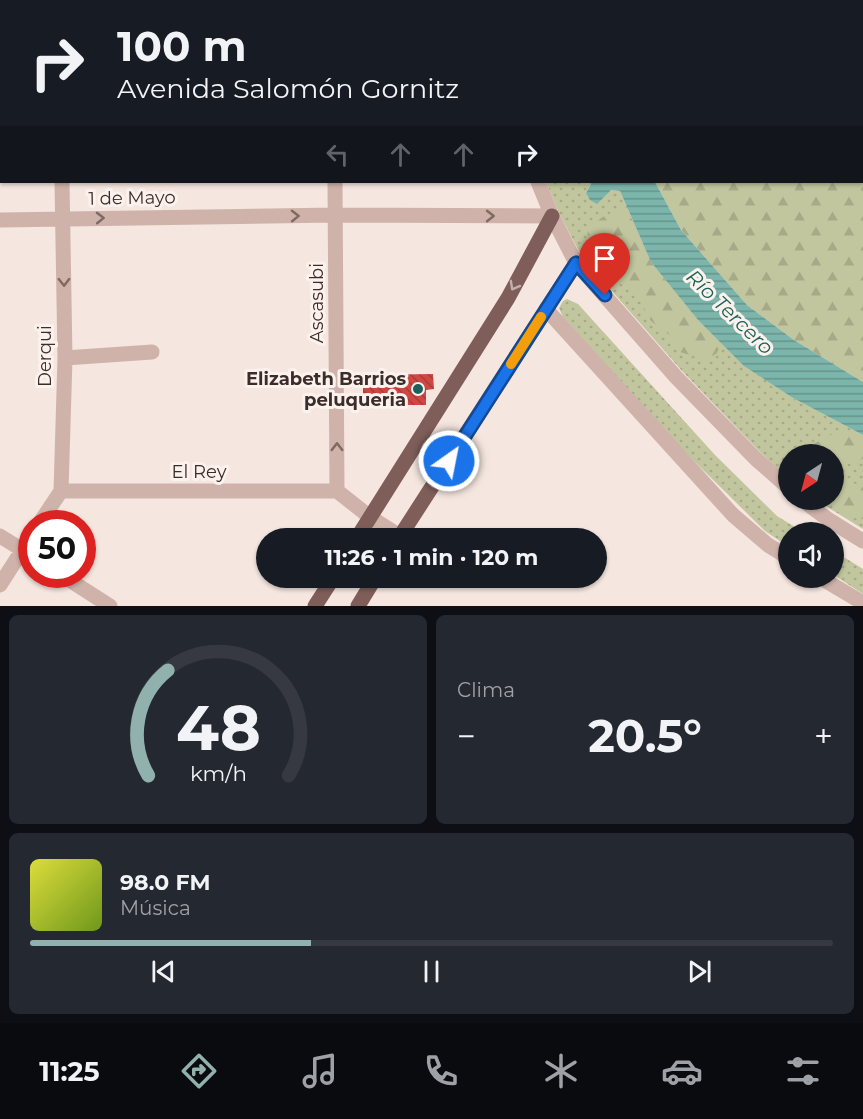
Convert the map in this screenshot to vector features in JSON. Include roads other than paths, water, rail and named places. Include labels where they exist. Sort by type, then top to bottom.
[{"type":"main road","points":[[363,528],[508,298],[552,216]]},
{"type":"main road","points":[[406,528],[576,263]]},
{"type":"main road","points":[[315,606],[327,588]]},
{"type":"main road","points":[[363,604],[370,588]]},
{"type":"street","name":"Derqui","points":[[61,491],[65,358],[62,183]]},
{"type":"street","name":"Ascasubi","points":[[335,183],[337,491]]},
{"type":"street","points":[[538,183],[576,263],[676,377],[778,478]]},
{"type":"street","name":"1 de Mayo","points":[[0,220],[336,215],[552,216]]},
{"type":"street","points":[[546,309],[733,515],[778,551]]},
{"type":"street","points":[[65,358],[152,352]]},
{"type":"street","points":[[48,510],[61,491]]},
{"type":"street","name":"El Rey","points":[[61,491],[337,491]]},
{"type":"street","points":[[337,491],[386,528]]},
{"type":"street","points":[[816,510],[863,540]]},
{"type":"street","points":[[0,537],[18,548]]},
{"type":"street","points":[[0,585],[18,563]]},
{"type":"street","points":[[82,588],[110,606]]},
{"type":"street","points":[[838,588],[863,603]]},
{"type":"water","name":"Río Tercero","points":[[591,183],[656,183],[681,230],[747,305],[794,340],[863,382],[863,435],[793,398],[744,366],[698,320],[651,262],[620,191],[611,190],[597,204],[590,200],[586,193]]},
{"type":"place","name":"Elizabeth Barrios peluqueria","points":[[418,389]]}]
